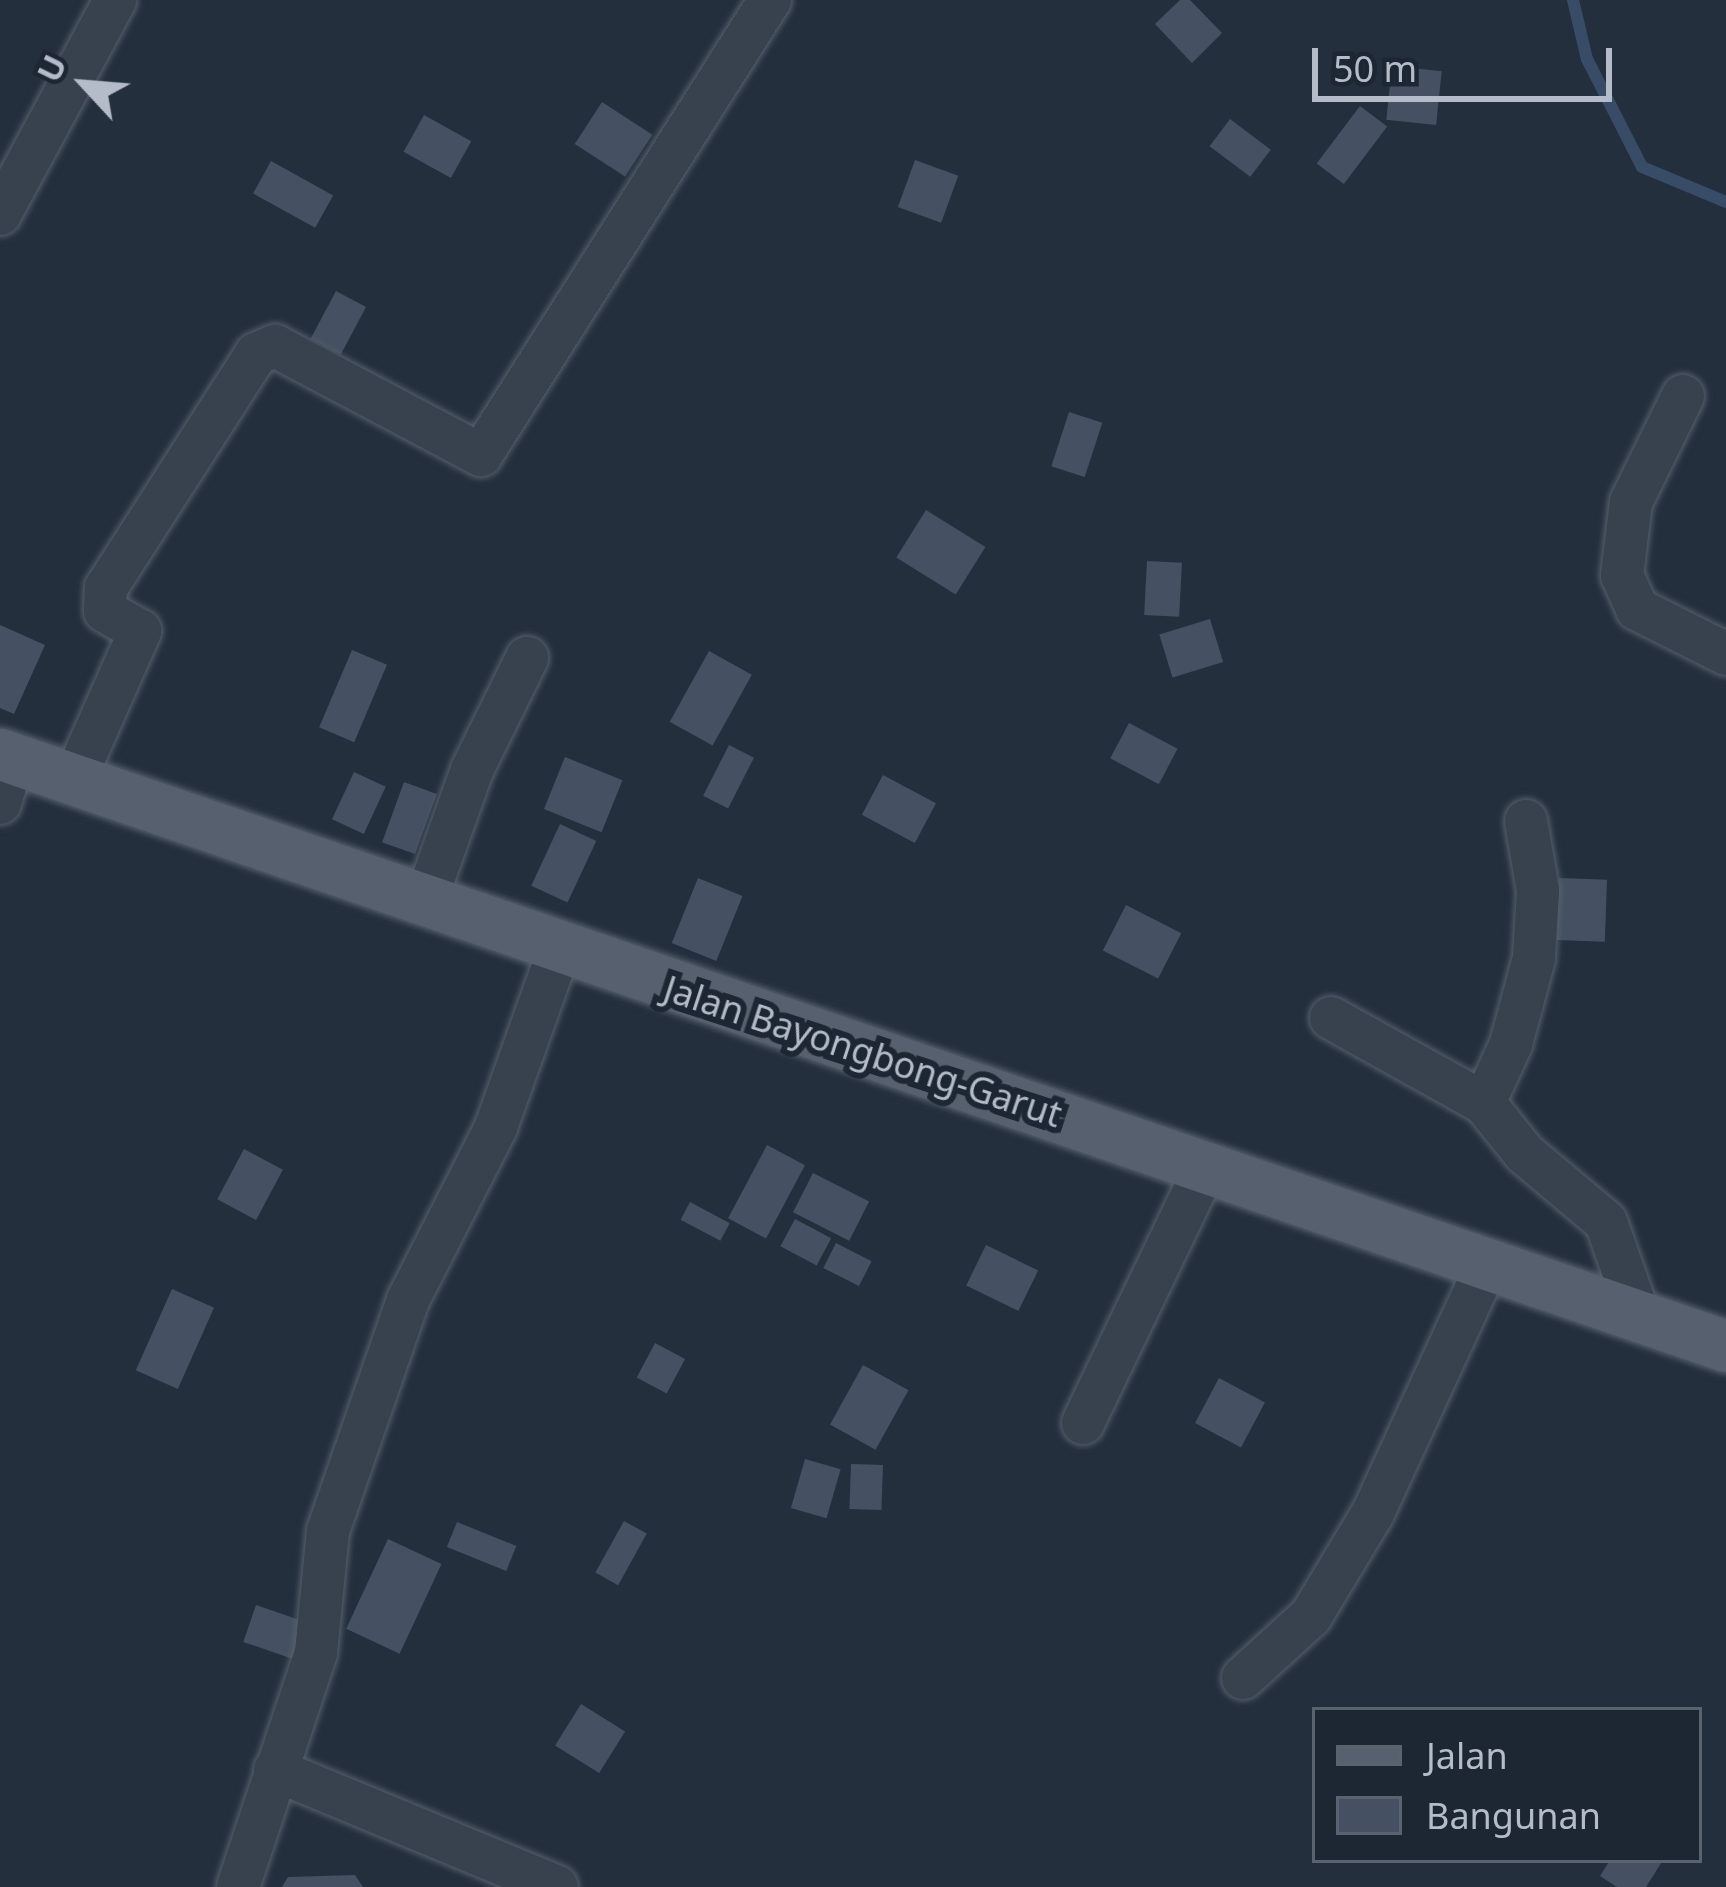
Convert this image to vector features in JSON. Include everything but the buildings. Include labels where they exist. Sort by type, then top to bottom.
[{"type":"main road","name":"Jalan Bayongbong-Garut","points":[[4,772],[75,778],[560,950],[1726,1346]]},
{"type":"street","points":[[0,214],[115,0]]},
{"type":"street","points":[[75,778],[140,632],[104,611],[106,588],[256,354],[275,346],[481,455],[770,0]]},
{"type":"street","points":[[1683,396],[1631,502],[1622,575],[1637,609],[1726,654]]},
{"type":"street","points":[[425,902],[472,770],[527,658]]},
{"type":"street","points":[[1484,1102],[1511,1044],[1534,958],[1538,891],[1526,821]]},
{"type":"street","points":[[238,1887],[316,1653],[328,1531],[408,1300],[496,1126],[560,950]]},
{"type":"street","points":[[1331,1018],[1484,1102],[1525,1153],[1606,1222],[1639,1316]]},
{"type":"street","points":[[1083,1423],[1206,1166]]},
{"type":"street","points":[[1243,1678],[1311,1616],[1373,1513],[1488,1263]]},
{"type":"street","points":[[275,1770],[557,1887]]},
{"type":"waterway","points":[[1573,0],[1587,59],[1642,167],[1726,202]]}]
